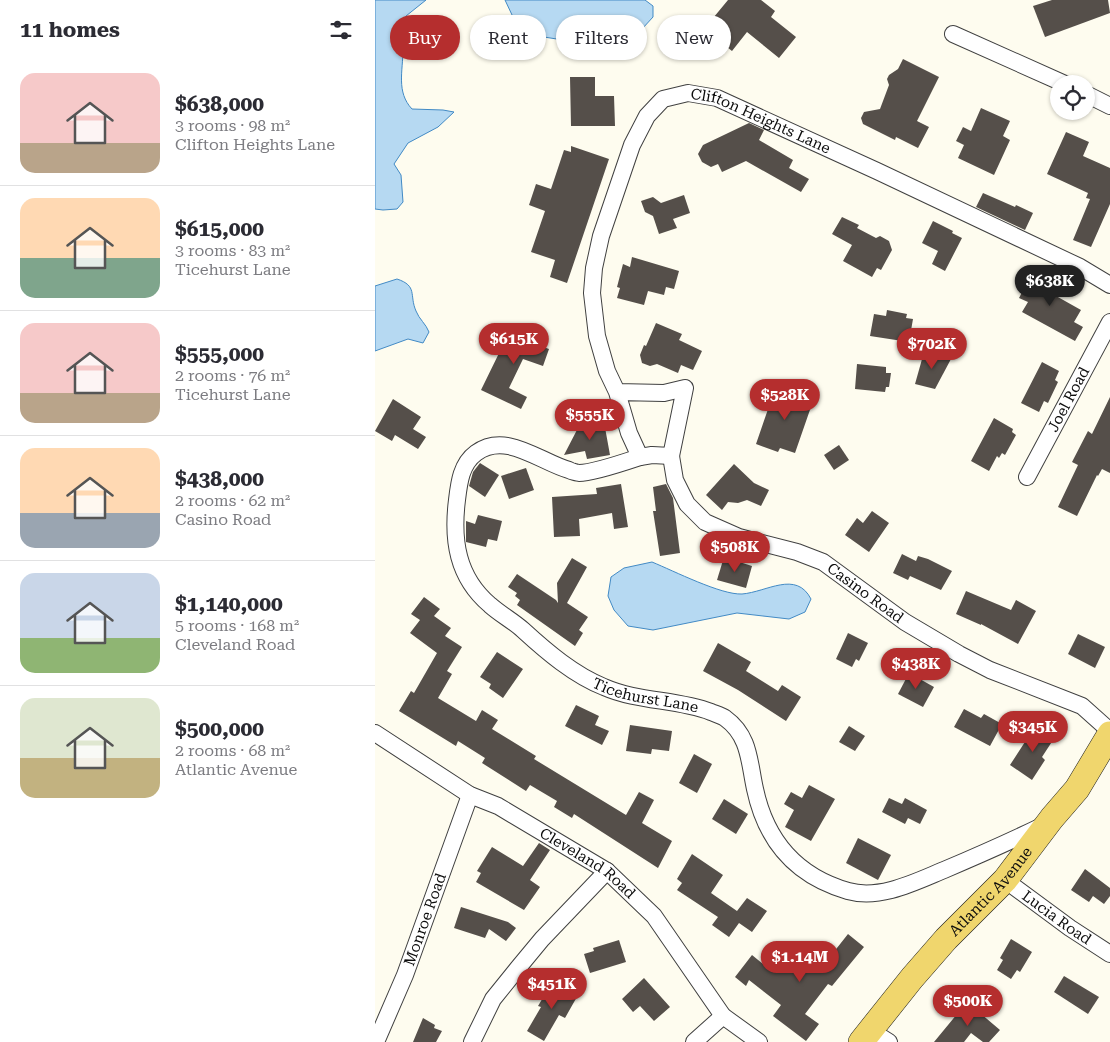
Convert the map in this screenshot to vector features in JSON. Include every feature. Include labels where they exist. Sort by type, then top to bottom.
[{"type":"main road","name":"Atlantic Avenue","points":[[873,1038],[946,939],[1005,880],[1077,789],[1110,732]]},
{"type":"street","points":[[953,34],[1050,77]]},
{"type":"street","name":"Clifton Heights Lane","points":[[617,392],[607,370],[597,336],[592,293],[601,236],[632,146],[647,116],[663,99],[688,93],[717,98],[1080,267],[1110,285]]},
{"type":"street","points":[[1095,98],[1110,106]]},
{"type":"street","name":"Joel Road","points":[[1027,477],[1110,322]]},
{"type":"street","name":"Casino Road","points":[[617,392],[664,393],[685,388],[671,456],[675,480],[687,504],[705,522],[739,537],[797,552],[823,562],[905,622],[959,654],[990,670],[1081,706],[1110,732]]},
{"type":"street","points":[[617,392],[629,433],[640,457],[652,455],[671,456]]},
{"type":"street","name":"Ticehurst Lane","points":[[640,457],[578,473],[560,468],[533,454],[510,446],[491,445],[475,454],[464,466],[459,484],[455,517],[455,541],[462,565],[473,586],[489,605],[515,622],[570,668],[604,687],[642,698],[701,708],[725,718],[743,737],[760,808],[770,834],[787,856],[811,875],[849,891],[872,893],[904,886],[1048,824]]},
{"type":"street","name":"Cleveland Road","points":[[375,733],[470,795],[499,806],[607,871],[654,916],[723,1016],[759,1042]]},
{"type":"street","name":"Monroe Road","points":[[376,1042],[408,966],[470,795]]},
{"type":"street","points":[[472,1042],[493,999],[541,940],[607,871]]},
{"type":"street","name":"Lucia Road","points":[[1005,880],[1070,928],[1110,954]]},
{"type":"street","points":[[694,1042],[723,1016]]},
{"type":"water","points":[[375,0],[426,0],[407,15],[390,15],[390,60],[402,60],[402,88],[404,96],[412,109],[454,112],[438,127],[408,143],[394,164],[401,175],[403,202],[397,209],[375,209]]},
{"type":"water","points":[[505,0],[645,0],[653,6],[653,17],[647,24],[647,15],[556,15],[556,39],[546,37],[546,15],[512,15]]},
{"type":"water","points":[[397,279],[404,282],[410,288],[416,311],[429,332],[423,343],[408,339],[375,351],[375,286]]},
{"type":"water","points":[[652,562],[722,591],[742,594],[789,584],[805,590],[811,599],[805,612],[789,619],[737,613],[653,630],[628,626],[614,610],[608,596],[611,577],[624,568]]},
{"type":"building","points":[[728,0],[761,0],[775,11],[771,17],[796,37],[779,58],[747,32],[732,51],[731,15],[716,15]]},
{"type":"building","points":[[1052,0],[1108,0],[1110,13],[1045,37],[1033,6]]},
{"type":"building","points":[[903,59],[939,77],[917,121],[929,127],[918,148],[896,137],[895,140],[863,124],[861,118],[864,112],[880,109],[889,85],[887,79],[889,75],[898,69]]},
{"type":"building","points":[[570,77],[595,77],[595,96],[614,96],[615,126],[571,126]]},
{"type":"building","points":[[981,108],[1010,121],[1003,136],[1010,140],[994,175],[958,158],[964,145],[956,141],[963,127],[971,131]]},
{"type":"building","points":[[749,123],[764,130],[759,140],[793,160],[789,168],[809,179],[801,192],[746,161],[722,172],[718,164],[711,167],[702,162],[698,154],[703,145]]},
{"type":"building","points":[[1066,132],[1089,142],[1083,156],[1110,168],[1110,204],[1091,247],[1073,240],[1090,199],[1086,198],[1088,193],[1047,174]]},
{"type":"building","points":[[571,146],[609,159],[567,283],[550,277],[555,260],[531,252],[545,211],[529,205],[536,184],[551,189],[564,150],[571,152]]},
{"type":"building","points":[[983,193],[1033,213],[1025,230],[976,207]]},
{"type":"building","points":[[684,195],[690,213],[673,219],[677,228],[659,234],[653,216],[645,212],[641,201],[653,197],[661,203]]},
{"type":"building","points":[[842,217],[859,225],[857,228],[876,238],[880,236],[889,241],[892,250],[881,270],[877,268],[872,277],[843,261],[852,245],[832,234]]},
{"type":"building","points":[[933,221],[962,238],[945,271],[932,264],[938,251],[922,243]]},
{"type":"building","points":[[632,257],[679,271],[674,289],[666,287],[664,295],[648,291],[644,305],[617,298],[620,288],[617,287],[623,264],[630,267]]},
{"type":"building","points":[[1034,270],[1054,281],[1049,292],[1081,310],[1074,322],[1083,327],[1075,341],[1022,312],[1028,302],[1019,298]]},
{"type":"building","points":[[887,310],[907,314],[906,318],[913,319],[909,342],[870,336],[874,314],[886,316]]},
{"type":"building","points":[[656,323],[682,334],[679,340],[702,351],[693,370],[681,365],[678,373],[657,364],[650,366],[642,363],[640,355]]},
{"type":"building","points":[[508,329],[522,333],[523,329],[542,336],[538,345],[549,349],[543,366],[523,359],[509,388],[527,397],[521,409],[481,390],[503,345]]},
{"type":"building","points":[[924,352],[951,359],[935,389],[915,384]]},
{"type":"building","points":[[1042,362],[1059,371],[1055,380],[1058,382],[1048,403],[1044,401],[1039,412],[1021,403]]},
{"type":"building","points":[[857,364],[886,367],[886,373],[891,373],[889,387],[886,387],[885,392],[855,389]]},
{"type":"building","points":[[776,386],[810,397],[808,403],[812,404],[795,453],[780,448],[778,452],[756,444]]},
{"type":"building","points":[[1110,397],[1110,473],[1102,469],[1097,475],[1077,516],[1058,507],[1078,465],[1072,462],[1088,431],[1092,434]]},
{"type":"building","points":[[393,399],[421,417],[413,429],[426,437],[418,449],[395,435],[392,441],[375,431]]},
{"type":"building","points":[[994,418],[1013,429],[1012,432],[1016,435],[1005,455],[1002,453],[999,458],[997,456],[989,471],[971,461]]},
{"type":"building","points":[[604,422],[610,455],[587,459],[585,451],[564,455],[579,426]]},
{"type":"building","points":[[839,445],[849,460],[834,470],[824,455]]},
{"type":"building","points":[[480,463],[499,475],[485,497],[469,486],[473,472]]},
{"type":"building","points":[[734,464],[754,483],[769,490],[761,506],[747,500],[738,503],[728,502],[722,510],[706,495]]},
{"type":"building","points":[[526,468],[534,490],[509,499],[501,476]]},
{"type":"building","points":[[621,484],[628,527],[614,529],[612,513],[579,519],[580,536],[554,537],[552,497],[597,494],[596,488]]},
{"type":"building","points":[[666,484],[673,498],[680,553],[660,556],[653,511],[656,511],[653,487]]},
{"type":"building","points":[[872,511],[889,523],[869,552],[845,535],[857,518],[863,523]]},
{"type":"building","points":[[478,515],[502,521],[497,541],[488,539],[486,547],[466,542],[466,521],[475,524]]},
{"type":"building","points":[[902,554],[916,561],[918,556],[928,559],[952,571],[941,590],[910,576],[908,580],[893,573]]},
{"type":"building","points":[[724,557],[752,566],[746,588],[717,580]]},
{"type":"building","points":[[572,558],[587,567],[567,603],[588,617],[579,630],[583,633],[575,646],[517,605],[520,600],[515,596],[517,593],[508,587],[517,574],[558,603],[557,583]]},
{"type":"building","points":[[966,591],[1011,610],[1016,600],[1036,611],[1018,644],[981,624],[956,614]]},
{"type":"building","points":[[424,597],[440,609],[434,616],[451,628],[445,636],[462,647],[447,671],[452,674],[438,698],[476,721],[482,710],[498,720],[492,729],[536,756],[534,759],[626,815],[639,792],[654,800],[642,823],[672,841],[658,868],[574,814],[572,818],[554,807],[557,801],[530,785],[526,791],[482,763],[485,758],[458,741],[456,746],[399,711],[411,691],[414,693],[437,653],[410,633],[420,620],[411,614]]},
{"type":"building","points":[[848,633],[868,643],[859,661],[856,659],[852,667],[836,659]]},
{"type":"building","points":[[1078,634],[1105,647],[1095,668],[1068,654]]},
{"type":"building","points":[[718,643],[751,662],[746,671],[778,691],[782,685],[801,697],[786,721],[738,690],[703,671]]},
{"type":"building","points":[[497,652],[523,669],[503,698],[489,688],[491,684],[480,677]]},
{"type":"building","points":[[909,673],[934,687],[923,707],[898,694]]},
{"type":"building","points":[[576,705],[599,716],[595,725],[609,731],[602,745],[565,726]]},
{"type":"building","points":[[964,709],[981,718],[984,714],[1002,724],[990,746],[954,727]]},
{"type":"building","points":[[630,725],[672,731],[669,751],[652,749],[651,754],[626,751]]},
{"type":"building","points":[[1036,725],[1055,737],[1042,757],[1045,760],[1032,780],[1010,765]]},
{"type":"building","points":[[849,726],[865,736],[855,751],[839,742]]},
{"type":"building","points":[[694,754],[712,764],[697,793],[679,783]]},
{"type":"building","points":[[809,785],[835,799],[811,841],[785,827],[794,810],[784,804],[791,792],[802,798]]},
{"type":"building","points":[[889,798],[902,804],[905,798],[927,810],[920,824],[908,818],[905,824],[882,812]]},
{"type":"building","points":[[724,799],[748,814],[736,834],[712,819]]},
{"type":"building","points":[[858,838],[891,855],[878,880],[846,863]]},
{"type":"building","points":[[539,843],[550,850],[530,880],[540,887],[524,910],[476,882],[481,873],[477,871],[492,847],[523,866]]},
{"type":"building","points":[[692,854],[723,875],[711,893],[737,911],[747,898],[767,911],[752,932],[739,923],[729,937],[712,925],[718,917],[677,890],[682,883],[677,879]]},
{"type":"building","points":[[1085,869],[1110,888],[1110,896],[1104,904],[1093,896],[1089,902],[1071,890]]},
{"type":"building","points":[[461,907],[508,922],[516,928],[506,941],[489,929],[485,938],[454,928]]},
{"type":"building","points":[[848,934],[864,947],[832,986],[828,984],[805,1014],[819,1024],[806,1041],[773,1016],[781,1005],[749,980],[746,986],[735,977],[752,955],[763,964],[769,955],[792,973],[802,961],[808,966],[819,952],[825,956],[829,950],[833,953]]},
{"type":"building","points":[[1011,939],[1032,952],[1020,972],[1017,970],[1011,979],[997,970],[1003,960],[1000,958]]},
{"type":"building","points":[[619,940],[626,962],[590,973],[584,954],[594,951],[593,948]]},
{"type":"building","points":[[1064,976],[1099,997],[1088,1014],[1054,992]]},
{"type":"building","points":[[644,978],[670,1007],[654,1021],[640,1006],[633,1012],[622,999]]},
{"type":"building","points":[[553,981],[578,995],[565,1018],[559,1015],[544,1041],[527,1031],[541,1007],[538,1006]]},
{"type":"building","points":[[967,1002],[1000,1030],[989,1042],[983,1042],[971,1033],[964,1042],[934,1042]]},
{"type":"building","points":[[423,1018],[435,1025],[434,1028],[442,1031],[436,1042],[413,1042]]}]
